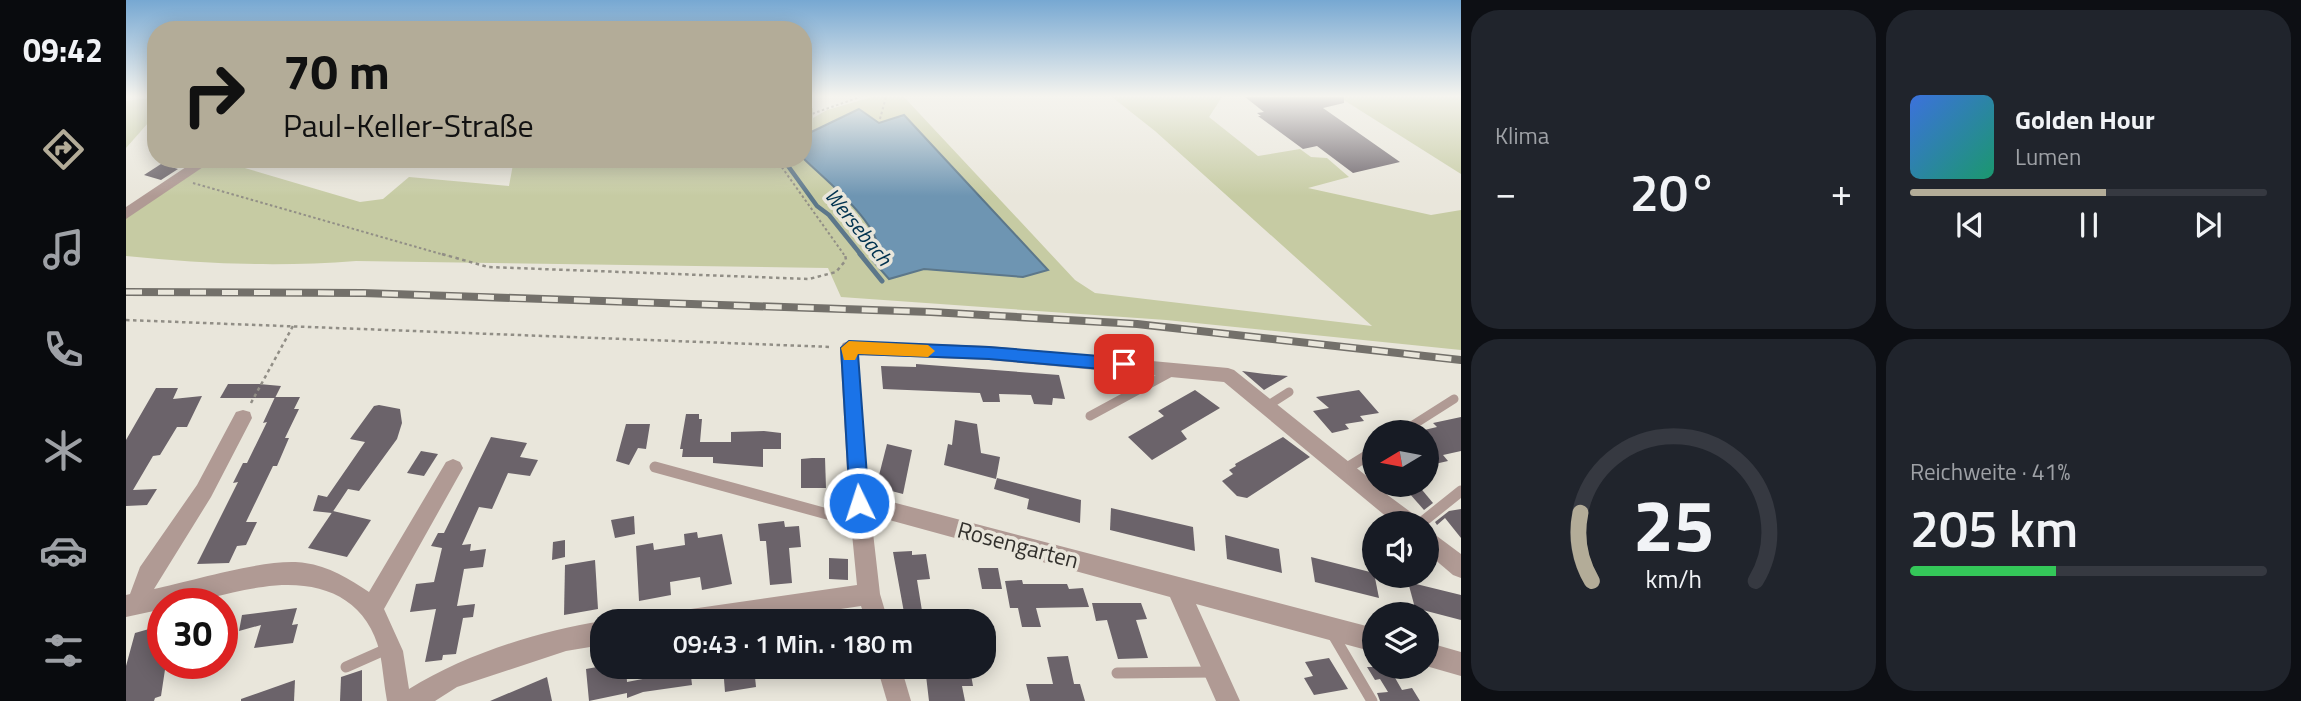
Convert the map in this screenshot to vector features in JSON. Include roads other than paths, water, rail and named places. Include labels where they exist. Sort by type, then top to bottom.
[{"type":"street","points":[[126,214],[196,168]]},
{"type":"street","points":[[873,609],[869,594],[861,513],[849,348],[989,353],[1228,374],[1394,511]]},
{"type":"street","points":[[132,605],[148,575],[204,491],[243,418]]},
{"type":"street","points":[[372,608],[453,468]]},
{"type":"street","name":"Rosengarten","points":[[861,513],[1177,586],[1362,637]]},
{"type":"street","points":[[1439,549],[1461,568]]},
{"type":"street","points":[[132,605],[262,576],[304,573],[341,585],[372,608],[389,647],[399,701]]},
{"type":"street","points":[[1177,586],[1228,701]]},
{"type":"street","points":[[766,609],[869,594]]},
{"type":"street","points":[[412,701],[451,677],[566,639],[590,636]]},
{"type":"street","points":[[1439,658],[1461,664]]},
{"type":"street","points":[[893,679],[899,701]]},
{"type":"lane","points":[[1090,416],[1178,369]]},
{"type":"lane","points":[[1267,406],[1289,392]]},
{"type":"lane","points":[[1421,420],[1454,399]]},
{"type":"lane","points":[[1344,470],[1362,459]]},
{"type":"lane","name":"Rosengarten","points":[[655,467],[861,513]]},
{"type":"lane","points":[[1436,511],[1461,491]]},
{"type":"lane","points":[[1328,627],[1372,701]]},
{"type":"lane","points":[[345,667],[389,647]]},
{"type":"lane","points":[[1117,673],[1215,672]]},
{"type":"water","points":[[918,130],[1048,270],[1023,277],[924,269],[889,279],[873,261],[878,258],[878,246],[863,218],[812,166],[812,132]]},
{"type":"waterway","name":"Wersebach","points":[[790,168],[817,206],[829,215],[862,256]]},
{"type":"waterway","name":"Wersebach","points":[[860,254],[882,281]]},
{"type":"railway","points":[[126,292],[363,293],[931,312],[1137,324],[1461,360]]}]
